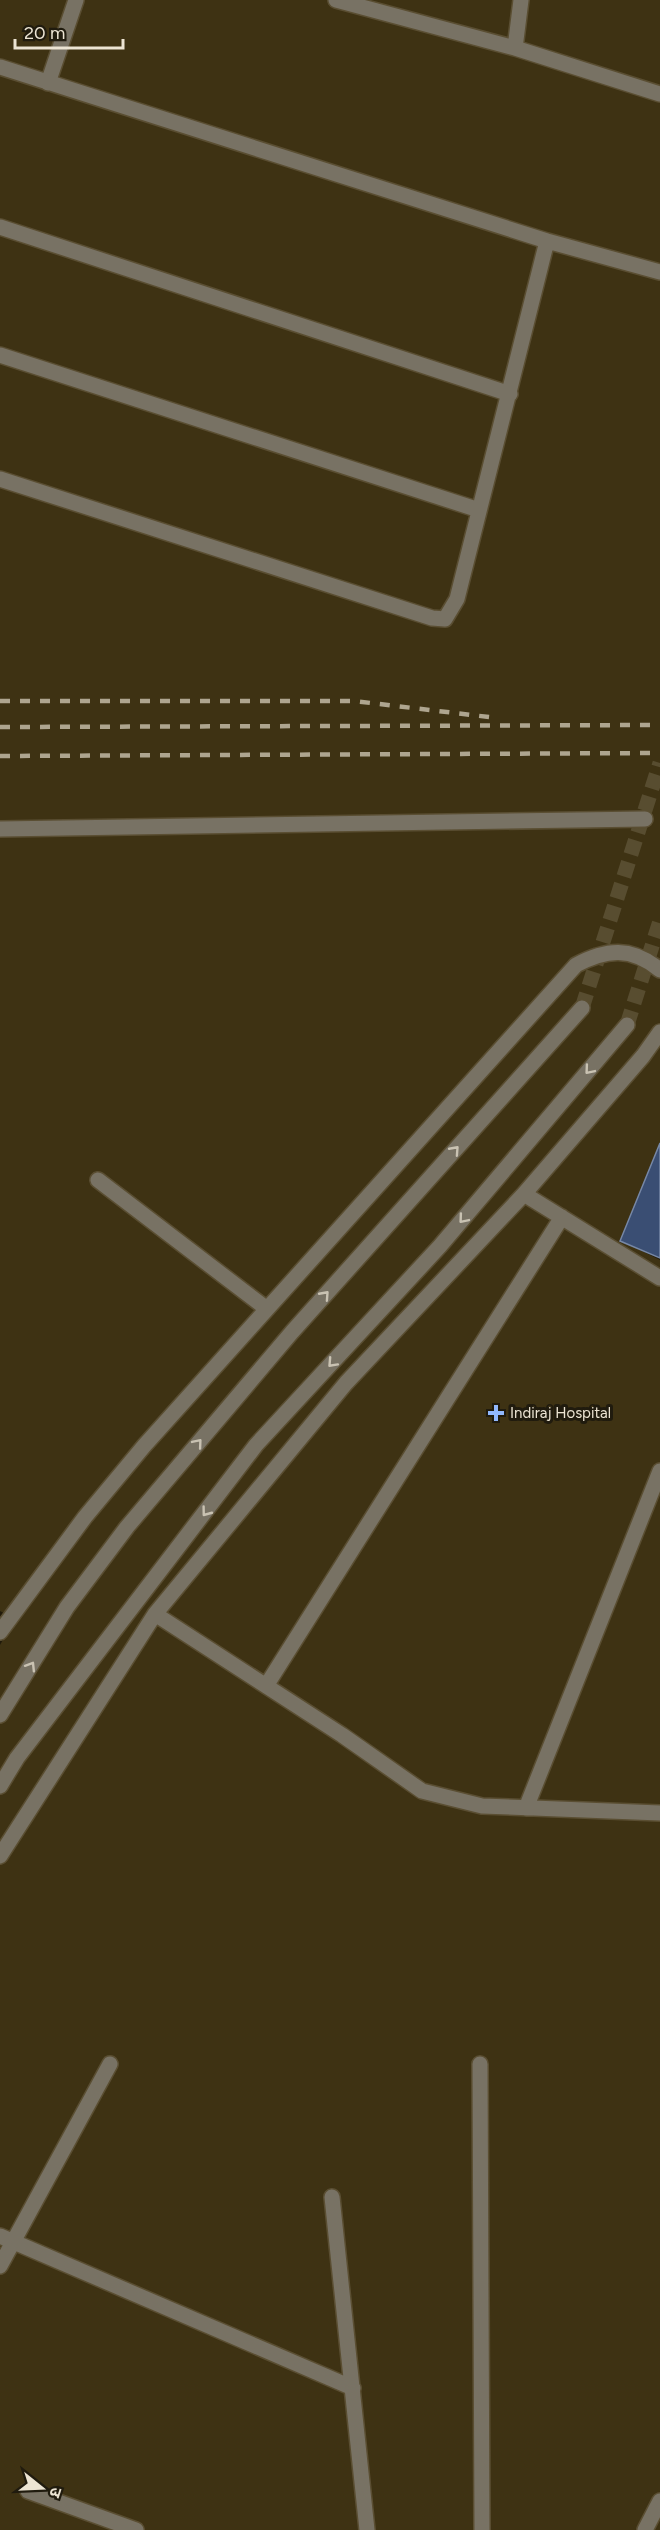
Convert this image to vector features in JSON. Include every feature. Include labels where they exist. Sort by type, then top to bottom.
[{"type":"street","points":[[48,83],[76,0]]},
{"type":"street","points":[[336,0],[515,48],[660,94]]},
{"type":"street","points":[[515,48],[521,0]]},
{"type":"street","points":[[0,67],[547,241],[660,272]]},
{"type":"street","points":[[0,227],[510,394]]},
{"type":"street","points":[[0,479],[432,618],[445,619],[452,612],[510,394],[547,241]]},
{"type":"street","points":[[0,355],[479,510]]},
{"type":"street","points":[[0,829],[645,819]]},
{"type":"street","points":[[0,1632],[85,1517],[267,1309],[576,965],[591,957],[620,951],[660,970]]},
{"type":"street","points":[[0,1715],[68,1607],[135,1518],[292,1332],[582,1008]]},
{"type":"street","points":[[0,1786],[17,1758],[256,1445],[440,1246],[627,1025]]},
{"type":"street","points":[[0,1856],[155,1614],[346,1383],[524,1194],[643,1056],[660,1032]]},
{"type":"street","points":[[98,1180],[267,1309]]},
{"type":"street","points":[[524,1194],[660,1278]]},
{"type":"street","points":[[266,1686],[562,1217]]},
{"type":"street","points":[[526,1808],[660,1472]]},
{"type":"street","points":[[155,1614],[422,1791],[482,1806],[660,1813]]},
{"type":"street","points":[[0,2266],[7,2239],[110,2064]]},
{"type":"street","points":[[480,2064],[482,2530]]},
{"type":"street","points":[[332,2197],[368,2530]]},
{"type":"street","points":[[7,2239],[353,2388]]},
{"type":"street","points":[[28,2491],[136,2530]]},
{"type":"street","points":[[645,2530],[660,2500]]},
{"type":"building","points":[[660,1143],[660,1258],[620,1241]]},
{"type":"tunnel","points":[[582,1008],[660,763]]},
{"type":"tunnel","points":[[627,1025],[660,921]]},
{"type":"railway","points":[[0,701],[354,701],[497,718]]},
{"type":"railway","points":[[0,727],[660,725]]},
{"type":"railway","points":[[0,756],[660,753]]},
{"type":"place","name":"Indiraj Hospital","points":[[496,1413]]}]
